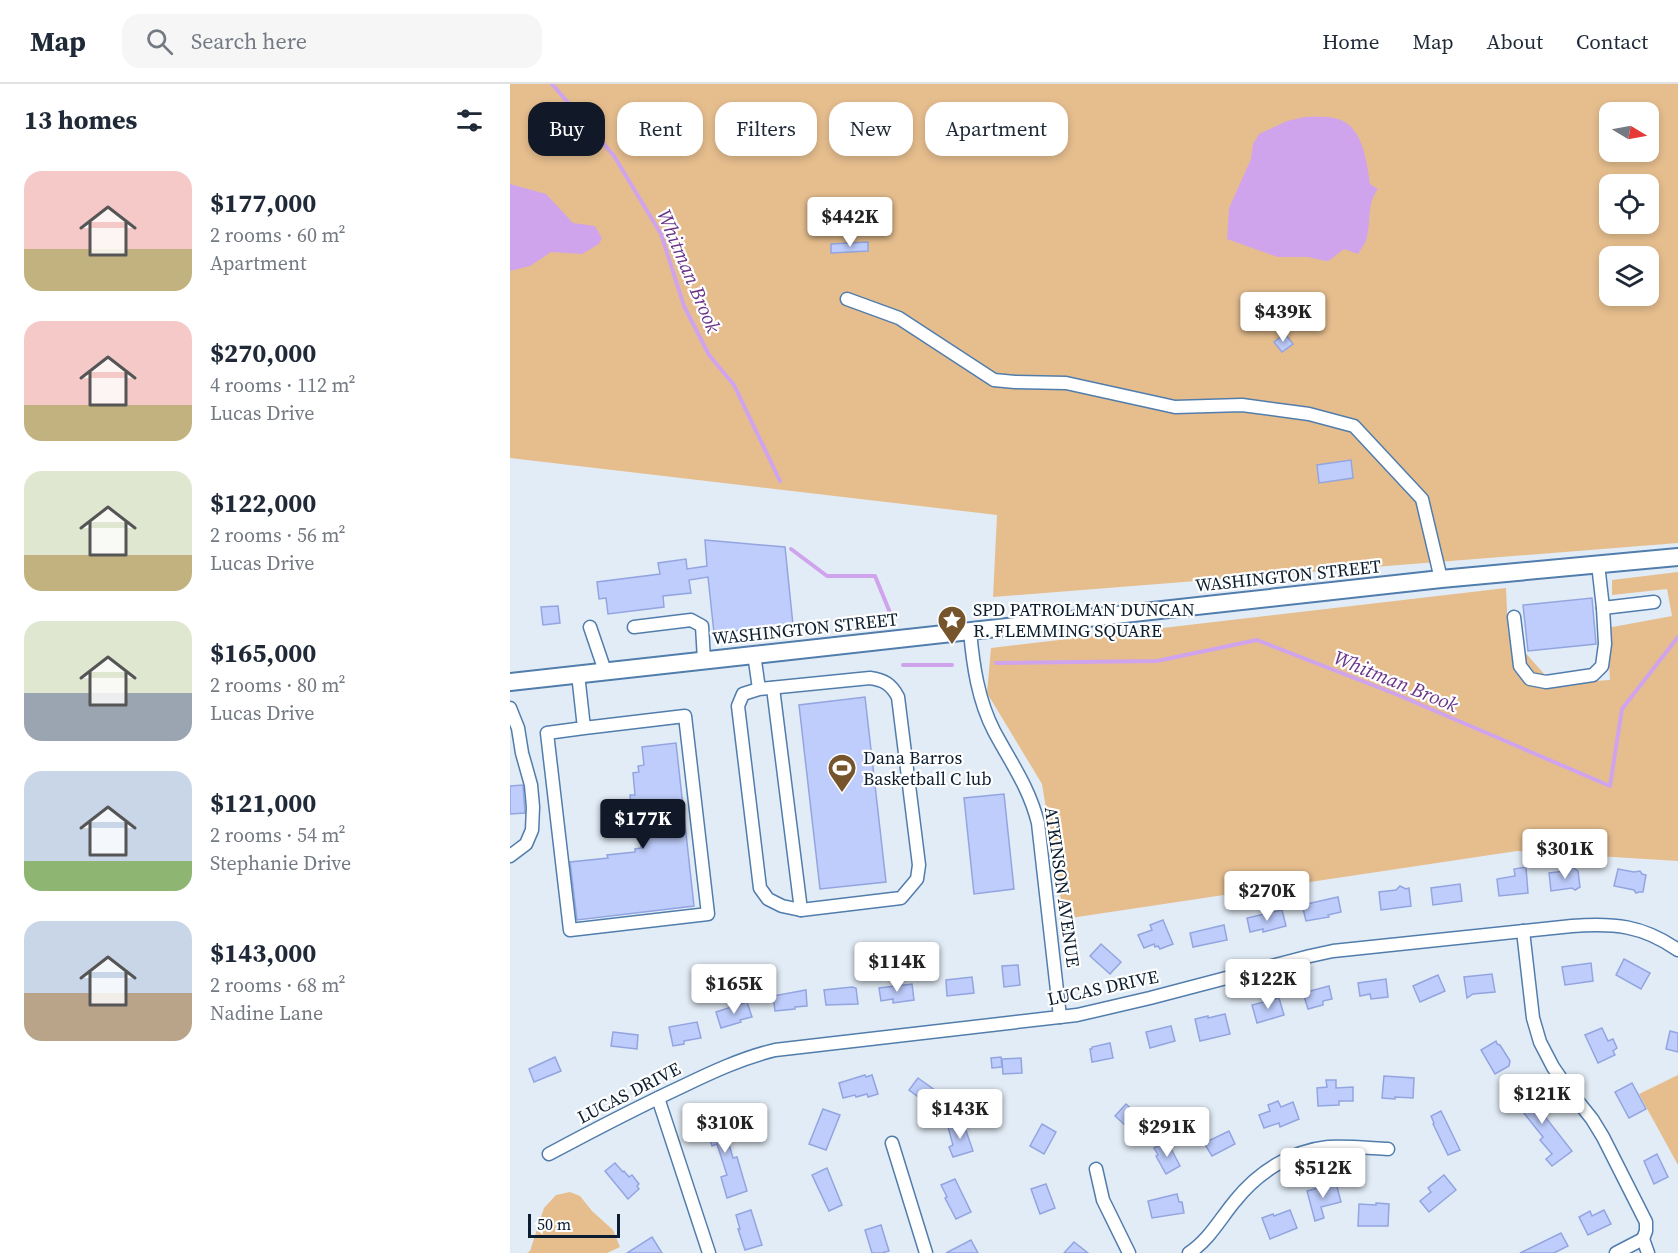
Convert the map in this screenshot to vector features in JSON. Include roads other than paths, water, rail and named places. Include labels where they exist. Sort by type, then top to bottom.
[{"type":"main road","name":"WASHINGTON STREET","points":[[510,682],[1441,579],[1678,557]]},
{"type":"street","points":[[847,299],[899,318],[994,380],[1066,383],[1174,407],[1242,405],[1309,414],[1354,426],[1422,499],[1441,579]]},
{"type":"street","points":[[1514,617],[1520,666],[1530,679],[1545,682],[1593,675],[1602,666],[1605,644],[1598,564]]},
{"type":"street","points":[[1603,608],[1654,602]]},
{"type":"street","points":[[634,627],[691,620],[702,626],[704,660]]},
{"type":"street","points":[[590,627],[605,671]]},
{"type":"street","name":"ATKINSON AVENUE","points":[[970,631],[972,657],[984,708],[993,729],[1024,782],[1038,823],[1060,1017]]},
{"type":"street","points":[[754,654],[759,689]]},
{"type":"street","points":[[578,674],[584,728]]},
{"type":"street","points":[[870,678],[882,679],[893,686],[898,697],[919,865],[917,879],[901,898],[801,910],[782,906],[768,899],[760,888],[738,706],[743,694],[773,688],[870,678]]},
{"type":"street","points":[[773,688],[801,910]]},
{"type":"street","points":[[510,708],[518,728],[531,785],[533,807],[532,830],[525,844],[510,856]]},
{"type":"street","points":[[685,716],[708,914],[570,930],[547,733],[584,728],[685,716]]},
{"type":"street","name":"LUCAS DRIVE","points":[[549,1154],[658,1098],[742,1059],[775,1050],[1099,1011],[1310,956],[1356,948],[1608,924],[1644,932],[1678,950]]},
{"type":"street","points":[[1523,931],[1533,1018],[1540,1042],[1557,1072],[1592,1119],[1646,1222],[1646,1231],[1642,1239],[1616,1253]]},
{"type":"street","points":[[658,1098],[709,1253]]},
{"type":"street","points":[[892,1143],[926,1253]]},
{"type":"street","points":[[1189,1253],[1207,1238],[1249,1184],[1269,1168],[1306,1152],[1326,1148],[1388,1149]]},
{"type":"street","points":[[1096,1169],[1103,1200],[1129,1253]]},
{"type":"street","points":[[1642,1239],[1648,1253]]},
{"type":"waterway","name":"Whitman Brook","points":[[552,84],[614,156],[661,234],[684,306],[709,355],[734,385],[780,481]]},
{"type":"waterway","name":"Whitman Brook","points":[[791,549],[827,576],[875,576],[891,615]]},
{"type":"waterway","name":"Whitman Brook","points":[[996,663],[1157,661],[1257,640],[1398,695],[1610,786],[1622,709],[1678,637]]},
{"type":"waterway","name":"Whitman Brook","points":[[903,665],[952,665]]},
{"type":"place","name":"SPD PATROLMAN DUNCAN R. FLEMMING SQUARE","points":[[952,646]]},
{"type":"place","name":"Dana Barros Basketball C lub","points":[[842,794]]}]
